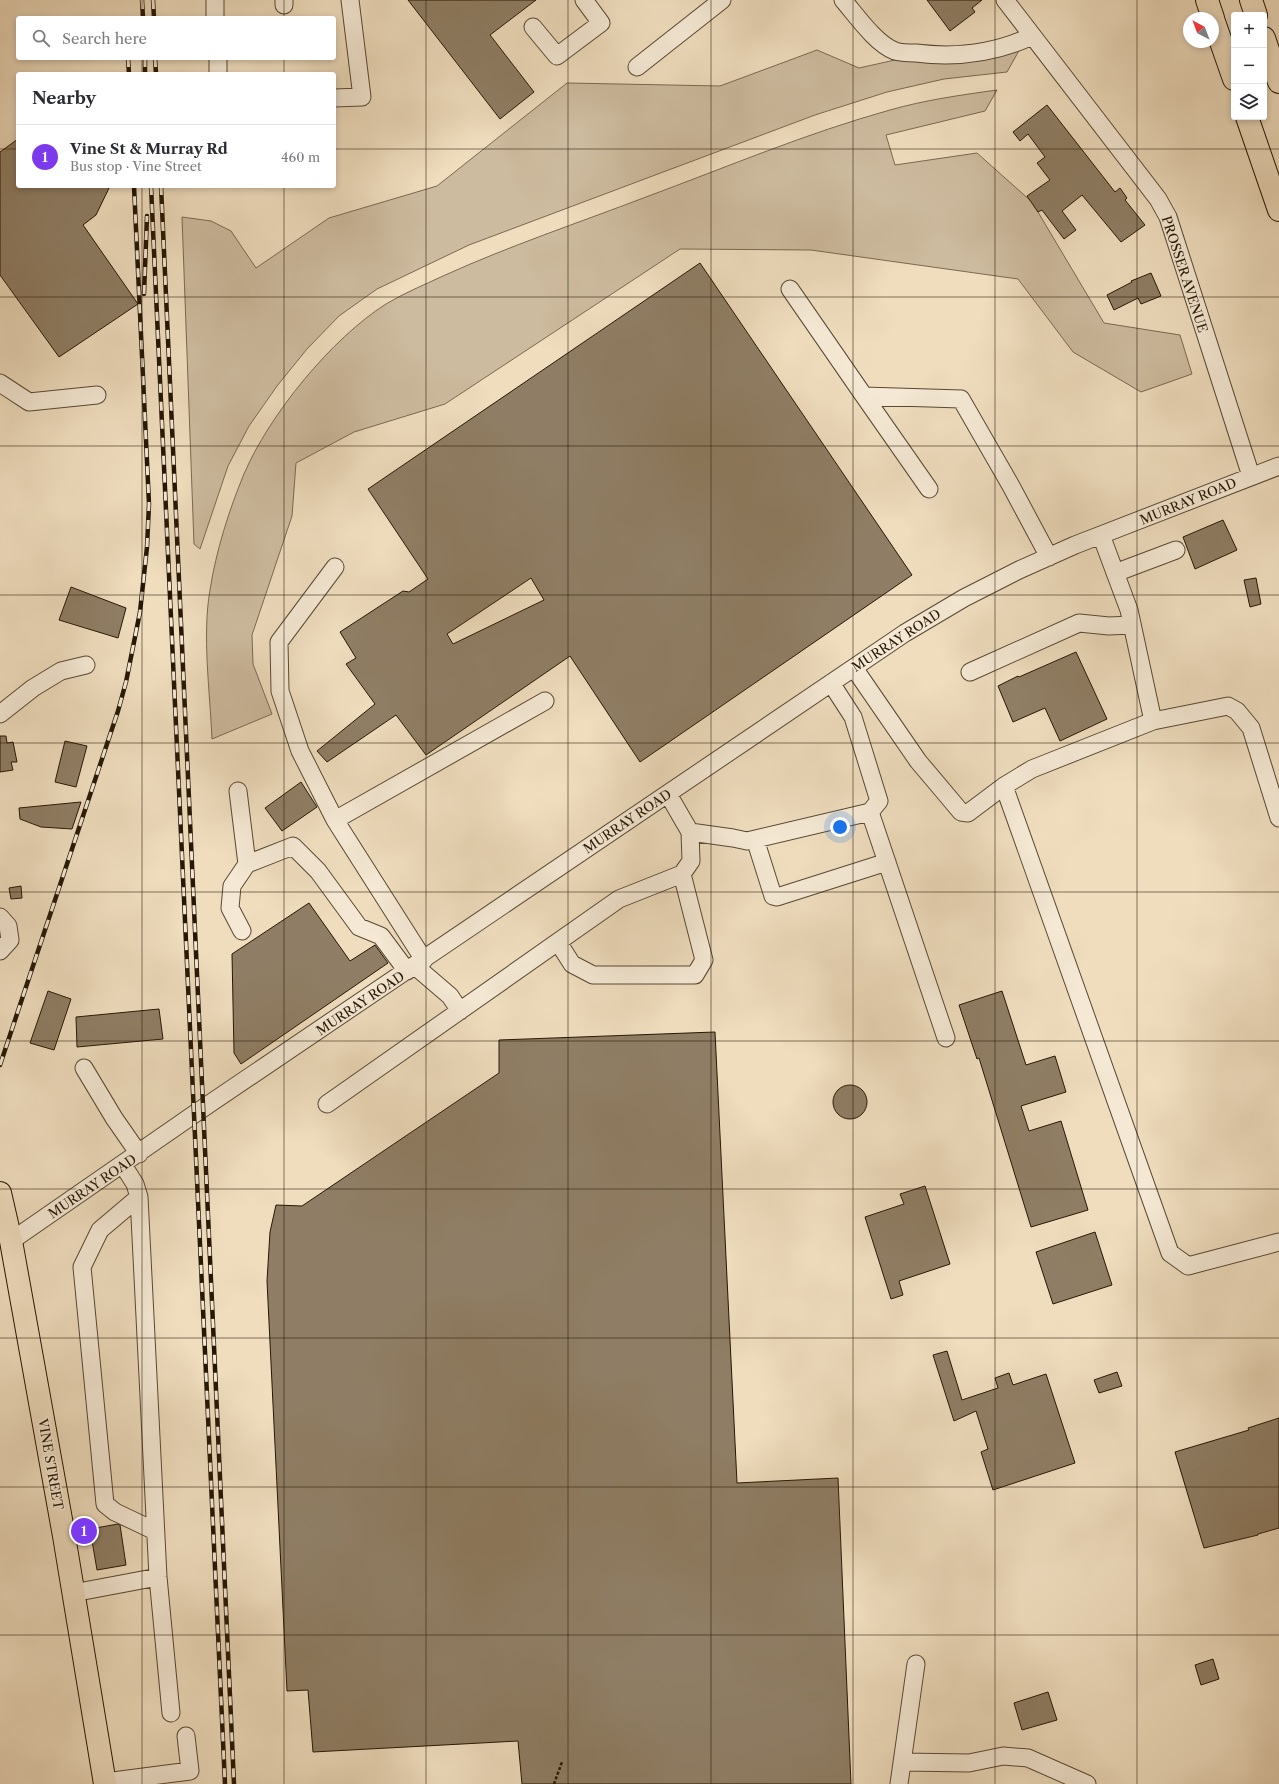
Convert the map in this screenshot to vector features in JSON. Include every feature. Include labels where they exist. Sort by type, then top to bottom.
[{"type":"main road","points":[[1207,0],[1211,12]]},
{"type":"main road","points":[[1251,0],[1255,12]]},
{"type":"main road","points":[[1219,35],[1231,70]]},
{"type":"main road","points":[[1267,47],[1279,82]]},
{"type":"main road","points":[[1248,120],[1279,210]]},
{"type":"main road","name":"VINE STREET","points":[[0,1193],[11,1241],[105,1783]]},
{"type":"street","points":[[214,0],[216,16]]},
{"type":"street","points":[[336,98],[362,97],[350,0]]},
{"type":"street","points":[[533,27],[557,56],[601,23],[584,0]]},
{"type":"street","points":[[637,67],[722,0]]},
{"type":"street","points":[[843,0],[883,44],[896,51],[930,55],[988,52],[1014,44],[1032,36]]},
{"type":"street","name":"PROSSER AVENUE","points":[[1005,0],[1158,199],[1168,217],[1251,476]]},
{"type":"street","points":[[218,60],[218,72]]},
{"type":"street","points":[[790,289],[929,489]]},
{"type":"street","points":[[0,383],[30,402],[97,394]]},
{"type":"street","points":[[864,396],[961,399],[1011,486],[1049,557]]},
{"type":"street","name":"MURRAY ROAD","points":[[11,1241],[905,633],[964,598],[1049,557],[1101,535],[1279,466]]},
{"type":"street","points":[[1101,535],[1129,610],[1153,721]]},
{"type":"street","points":[[1115,573],[1176,550]]},
{"type":"street","points":[[334,567],[279,642],[280,691],[300,752],[335,820],[415,966]]},
{"type":"street","points":[[970,672],[1079,623],[1109,626],[1132,625]]},
{"type":"street","points":[[0,714],[33,688],[61,671],[86,665]]},
{"type":"street","points":[[854,668],[918,761],[961,812],[968,813],[1004,786],[1032,769],[1153,721],[1228,706],[1237,711],[1251,728],[1279,818]]},
{"type":"street","points":[[690,832],[747,841],[870,812],[879,801],[853,717],[831,683]]},
{"type":"street","points":[[335,820],[545,701]]},
{"type":"street","points":[[1004,786],[1170,1253],[1188,1266],[1279,1242]]},
{"type":"street","points":[[238,791],[247,864]]},
{"type":"street","points":[[327,1104],[619,899],[682,874],[691,861],[690,832],[668,794]]},
{"type":"street","points":[[870,812],[946,1038]]},
{"type":"street","points":[[755,839],[772,896],[777,897],[887,862]]},
{"type":"street","points":[[242,932],[230,908],[232,886],[247,864],[293,846],[318,870],[360,927],[381,936],[450,996],[460,1011]]},
{"type":"street","points":[[558,942],[572,964],[593,975],[695,975],[704,960],[682,874]]},
{"type":"street","points":[[0,917],[8,926],[10,940],[0,951]]},
{"type":"street","points":[[84,1068],[114,1118],[139,1154]]},
{"type":"street","points":[[123,1165],[135,1184],[139,1197],[155,1531],[158,1577],[172,1713]]},
{"type":"street","points":[[139,1197],[100,1230],[82,1267],[105,1504],[115,1512],[155,1531]]},
{"type":"street","points":[[73,1592],[158,1577]]},
{"type":"street","points":[[899,1784],[916,1664]]},
{"type":"street","points":[[105,1783],[190,1771],[186,1736]]},
{"type":"street","points":[[902,1762],[969,1763],[1003,1756],[1028,1758],[1088,1784]]},
{"type":"path","points":[[554,1784],[562,1762]]},
{"type":"shaded area","points":[[1021,47],[1007,72],[944,79],[887,92],[815,115],[469,245],[377,289],[339,316],[307,349],[277,386],[249,426],[228,466],[200,549],[194,544],[182,217],[211,221],[231,231],[256,268],[329,218],[437,186],[567,83],[720,86],[817,50],[859,68],[940,50]]},
{"type":"shaded area","points":[[997,90],[985,111],[886,135],[895,165],[977,153],[1032,202],[1104,323],[1180,335],[1192,374],[1141,392],[1073,352],[1018,279],[811,250],[680,249],[445,404],[354,432],[296,463],[292,516],[252,635],[253,664],[272,714],[212,739],[207,664],[208,607],[216,560],[233,502],[255,451],[269,427],[286,403],[324,357],[365,319],[386,304],[407,293],[493,255],[767,151],[828,129],[903,106]]},
{"type":"building","points":[[408,0],[536,0],[490,35],[534,92],[500,119]]},
{"type":"building","points":[[927,0],[982,0],[972,8],[975,12],[950,31]]},
{"type":"building","points":[[1047,105],[1115,192],[1120,188],[1127,198],[1125,200],[1145,225],[1121,242],[1082,195],[1062,211],[1076,230],[1064,239],[1042,210],[1038,212],[1027,196],[1050,180],[1037,163],[1045,157],[1028,134],[1020,141],[1013,132]]},
{"type":"building","points":[[16,140],[16,188],[109,188],[96,215],[83,225],[138,304],[59,357],[0,275],[0,152]]},
{"type":"building","points":[[700,263],[912,575],[640,762],[570,656],[426,755],[396,715],[327,762],[317,751],[375,704],[346,664],[356,658],[340,632],[403,591],[409,592],[428,579],[368,489]],"holes":[[[531,578],[544,600],[453,644],[447,634]]]},
{"type":"building","points":[[1151,273],[1161,296],[1141,304],[1138,298],[1114,310],[1107,295],[1132,282],[1131,281]]},
{"type":"building","points":[[1223,520],[1237,550],[1195,569],[1183,537]]},
{"type":"building","points":[[1256,578],[1261,604],[1250,607],[1244,580]]},
{"type":"building","points":[[71,587],[126,608],[118,638],[59,620]]},
{"type":"building","points":[[1076,652],[1107,719],[1060,741],[1045,708],[1013,722],[998,686]]},
{"type":"building","points":[[0,736],[6,736],[7,743],[13,742],[17,762],[11,762],[13,770],[0,772]]},
{"type":"building","points":[[65,741],[87,746],[76,787],[55,782]]},
{"type":"building","points":[[301,782],[317,807],[282,831],[265,808]]},
{"type":"building","points":[[81,802],[72,829],[41,827],[20,819],[19,808]]},
{"type":"building","points":[[21,886],[22,898],[11,899],[9,888]]},
{"type":"building","points":[[309,903],[350,961],[375,945],[388,963],[241,1064],[234,1053],[232,954]]},
{"type":"building","points":[[48,991],[71,999],[54,1050],[30,1043]]},
{"type":"building","points":[[1002,991],[1026,1065],[1055,1056],[1066,1092],[1021,1106],[1029,1131],[1061,1121],[1088,1210],[1031,1227],[979,1058],[977,1059],[959,1005]]},
{"type":"building","points":[[159,1009],[163,1039],[77,1047],[76,1017]]},
{"type":"building","points":[[715,1032],[737,1483],[838,1478],[851,1784],[522,1784],[518,1741],[313,1752],[308,1690],[287,1691],[267,1281],[270,1232],[276,1205],[302,1206],[499,1073],[499,1040]]},
{"type":"building","points":[[850,1085],[862,1090],[867,1102],[862,1114],[850,1119],[838,1114],[833,1102],[838,1090]]},
{"type":"building","points":[[925,1186],[950,1264],[899,1281],[903,1295],[891,1299],[865,1217],[904,1204],[900,1194]]},
{"type":"building","points":[[1095,1232],[1112,1285],[1053,1304],[1036,1252]]},
{"type":"building","points":[[947,1351],[962,1400],[998,1388],[995,1378],[1009,1373],[1013,1385],[1046,1374],[1075,1463],[993,1490],[981,1452],[988,1449],[976,1411],[954,1421],[933,1355]]},
{"type":"building","points":[[1117,1372],[1122,1386],[1099,1393],[1094,1380]]},
{"type":"building","points":[[1279,1418],[1279,1528],[1258,1535],[1204,1548],[1175,1452],[1249,1430],[1248,1428]]},
{"type":"building","points":[[118,1524],[120,1525],[126,1565],[97,1570],[90,1529]]},
{"type":"building","points":[[1213,1659],[1219,1679],[1201,1685],[1195,1665]]},
{"type":"building","points":[[1048,1692],[1057,1720],[1022,1730],[1014,1703]]},
{"type":"railway","points":[[142,0],[143,16]]},
{"type":"railway","points":[[153,0],[154,16]]},
{"type":"railway","points":[[128,60],[129,72]]},
{"type":"railway","points":[[145,60],[145,72]]},
{"type":"railway","points":[[155,60],[156,72]]},
{"type":"railway","points":[[0,1065],[118,711],[126,682],[140,612],[147,547],[149,504],[134,188]]},
{"type":"railway","points":[[151,188],[225,1784]]},
{"type":"railway","points":[[161,188],[234,1784]]},
{"type":"railway","points":[[144,294],[147,216]]},
{"type":"place","name":"Vine St & Murray Rd","points":[[84,1531]]}]
